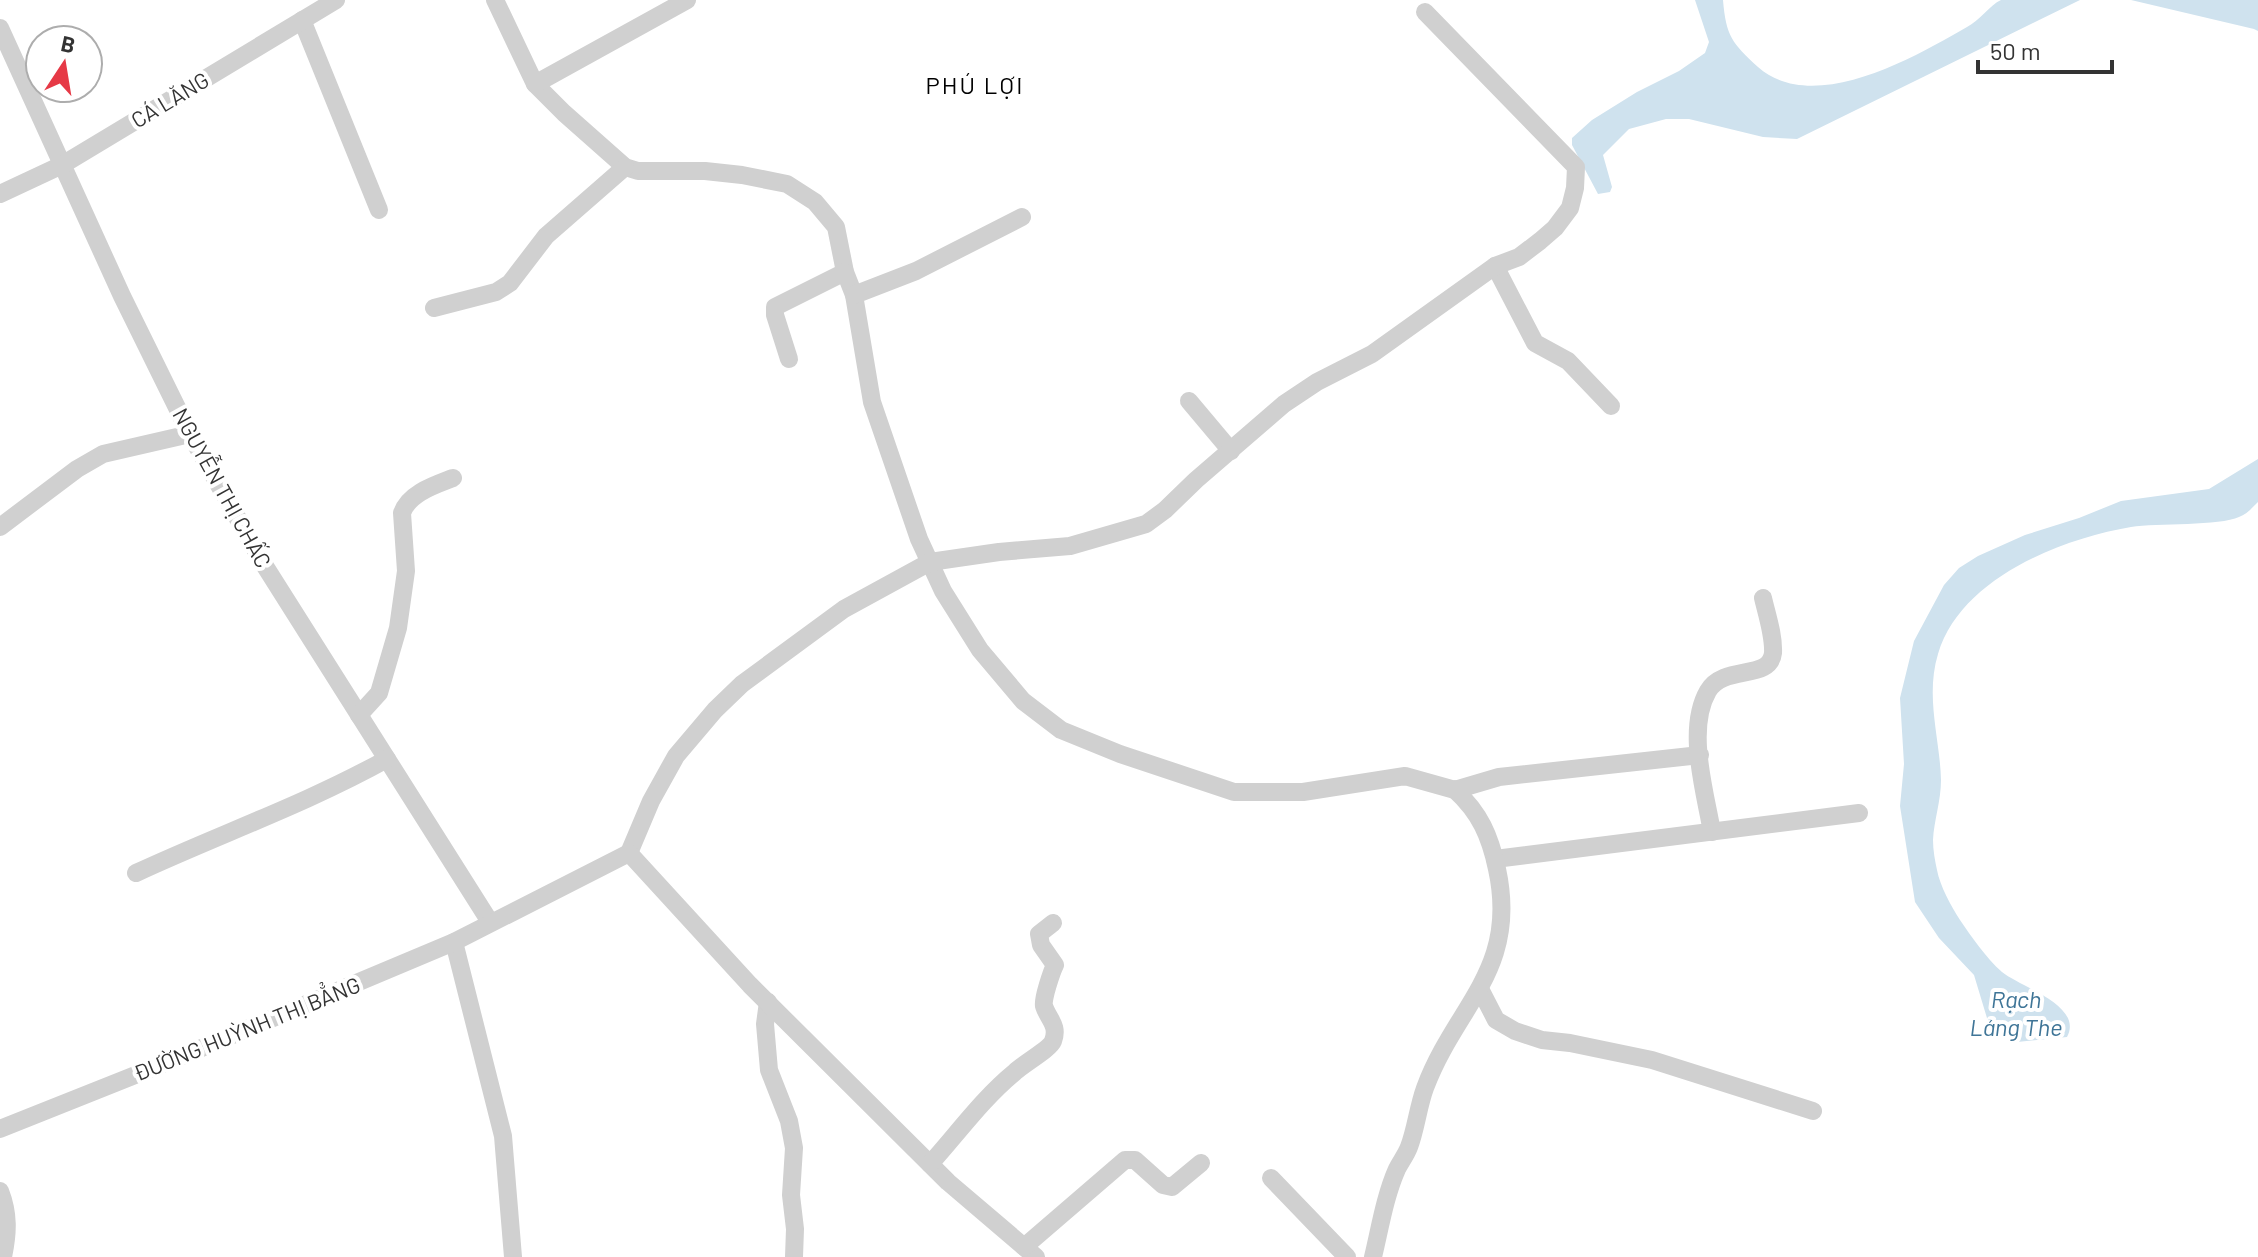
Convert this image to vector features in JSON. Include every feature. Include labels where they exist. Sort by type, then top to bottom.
[{"type":"street","name":"CÁ LĂNG","points":[[0,194],[62,165],[336,0]]},
{"type":"street","points":[[495,0],[535,84],[625,167],[638,171],[705,171],[787,184],[815,202],[836,227],[845,272],[854,295],[872,402],[919,539],[943,591],[980,650],[1023,701],[1061,730],[1120,754],[1234,792],[1303,792],[1405,776],[1455,790],[1474,807],[1495,859],[1502,891],[1496,956],[1426,1087],[1409,1147],[1397,1170],[1383,1211],[1373,1257]]},
{"type":"street","points":[[535,84],[687,0]]},
{"type":"street","points":[[1201,1163],[1172,1187],[1163,1185],[1135,1160],[1125,1160],[1030,1252],[930,1164],[768,1002],[629,853],[651,801],[676,756],[715,710],[742,684],[844,609],[930,562],[1070,546],[1146,524],[1284,404],[1317,382],[1372,354],[1495,266],[1519,257],[1555,228],[1570,208],[1576,167],[1425,12]]},
{"type":"street","points":[[302,20],[379,210]]},
{"type":"street","name":"NGUYỄN THỊ CHẤC","points":[[0,28],[122,296],[190,434],[263,563],[490,922]]},
{"type":"street","points":[[434,308],[496,292],[510,283],[546,236],[625,167]]},
{"type":"street","points":[[854,295],[916,271],[1022,217]]},
{"type":"street","points":[[1495,266],[1535,343],[1568,361],[1611,406]]},
{"type":"street","points":[[789,359],[775,307],[845,272]]},
{"type":"street","points":[[1189,401],[1231,451]]},
{"type":"street","points":[[0,527],[77,469],[103,454],[190,434]]},
{"type":"street","points":[[359,715],[379,693],[398,628],[406,571],[402,513],[405,505],[453,478]]},
{"type":"street","points":[[1712,832],[1698,727],[1709,689],[1719,678],[1750,673],[1768,665],[1771,660],[1773,651],[1763,598]]},
{"type":"street","points":[[1455,790],[1499,777],[1700,755]]},
{"type":"street","points":[[136,873],[334,788],[387,759]]},
{"type":"street","points":[[1495,859],[1859,813]]},
{"type":"street","name":"ĐƯỜNG HUỲNH THỊ BẲNG","points":[[0,1129],[454,942],[629,853]]},
{"type":"street","points":[[930,1164],[998,1086],[1053,1041],[1054,1022],[1044,1006],[1044,999],[1055,965],[1041,945],[1039,934],[1053,923]]},
{"type":"street","points":[[454,942],[503,1136],[513,1257]]},
{"type":"street","points":[[1480,989],[1496,1020],[1515,1031],[1542,1040],[1652,1060],[1813,1111]]},
{"type":"street","points":[[768,1002],[765,1024],[769,1070],[789,1121],[794,1148],[791,1195],[794,1257]]},
{"type":"street","points":[[1271,1178],[1347,1257]]},
{"type":"street","points":[[0,1191],[7,1208],[8,1235],[3,1257]]},
{"type":"water","points":[[1695,0],[1723,0],[1729,31],[1742,51],[1758,67],[1781,81],[1807,86],[1835,84],[1893,66],[1971,24],[2001,0],[2080,0],[1797,139],[1763,137],[1689,119],[1666,119],[1629,129],[1603,155],[1612,187],[1610,192],[1598,194],[1572,145],[1572,138],[1592,120],[1705,53],[1709,42]]},
{"type":"water","points":[[2131,0],[2258,0],[2258,31],[2254,29]]},
{"type":"water","name":"Rạch Láng The","points":[[2258,459],[2258,502],[2242,516],[2218,522],[2131,527],[2074,541],[2045,553],[1990,584],[1967,604],[1950,628],[1938,654],[1933,686],[1941,780],[1933,840],[1938,876],[1957,914],[1990,960],[2011,978],[2059,1006],[2067,1015],[2070,1026],[2067,1037],[2017,1042],[2002,1037],[1990,1028],[1974,975],[1939,938],[1915,902],[1900,806],[1904,764],[1900,698],[1914,641],[1944,585],[1959,568],[1978,556],[2025,535],[2121,501],[2209,489]]},
{"type":"district","name":"PHÚ LỢI","points":[[975,86]]}]
